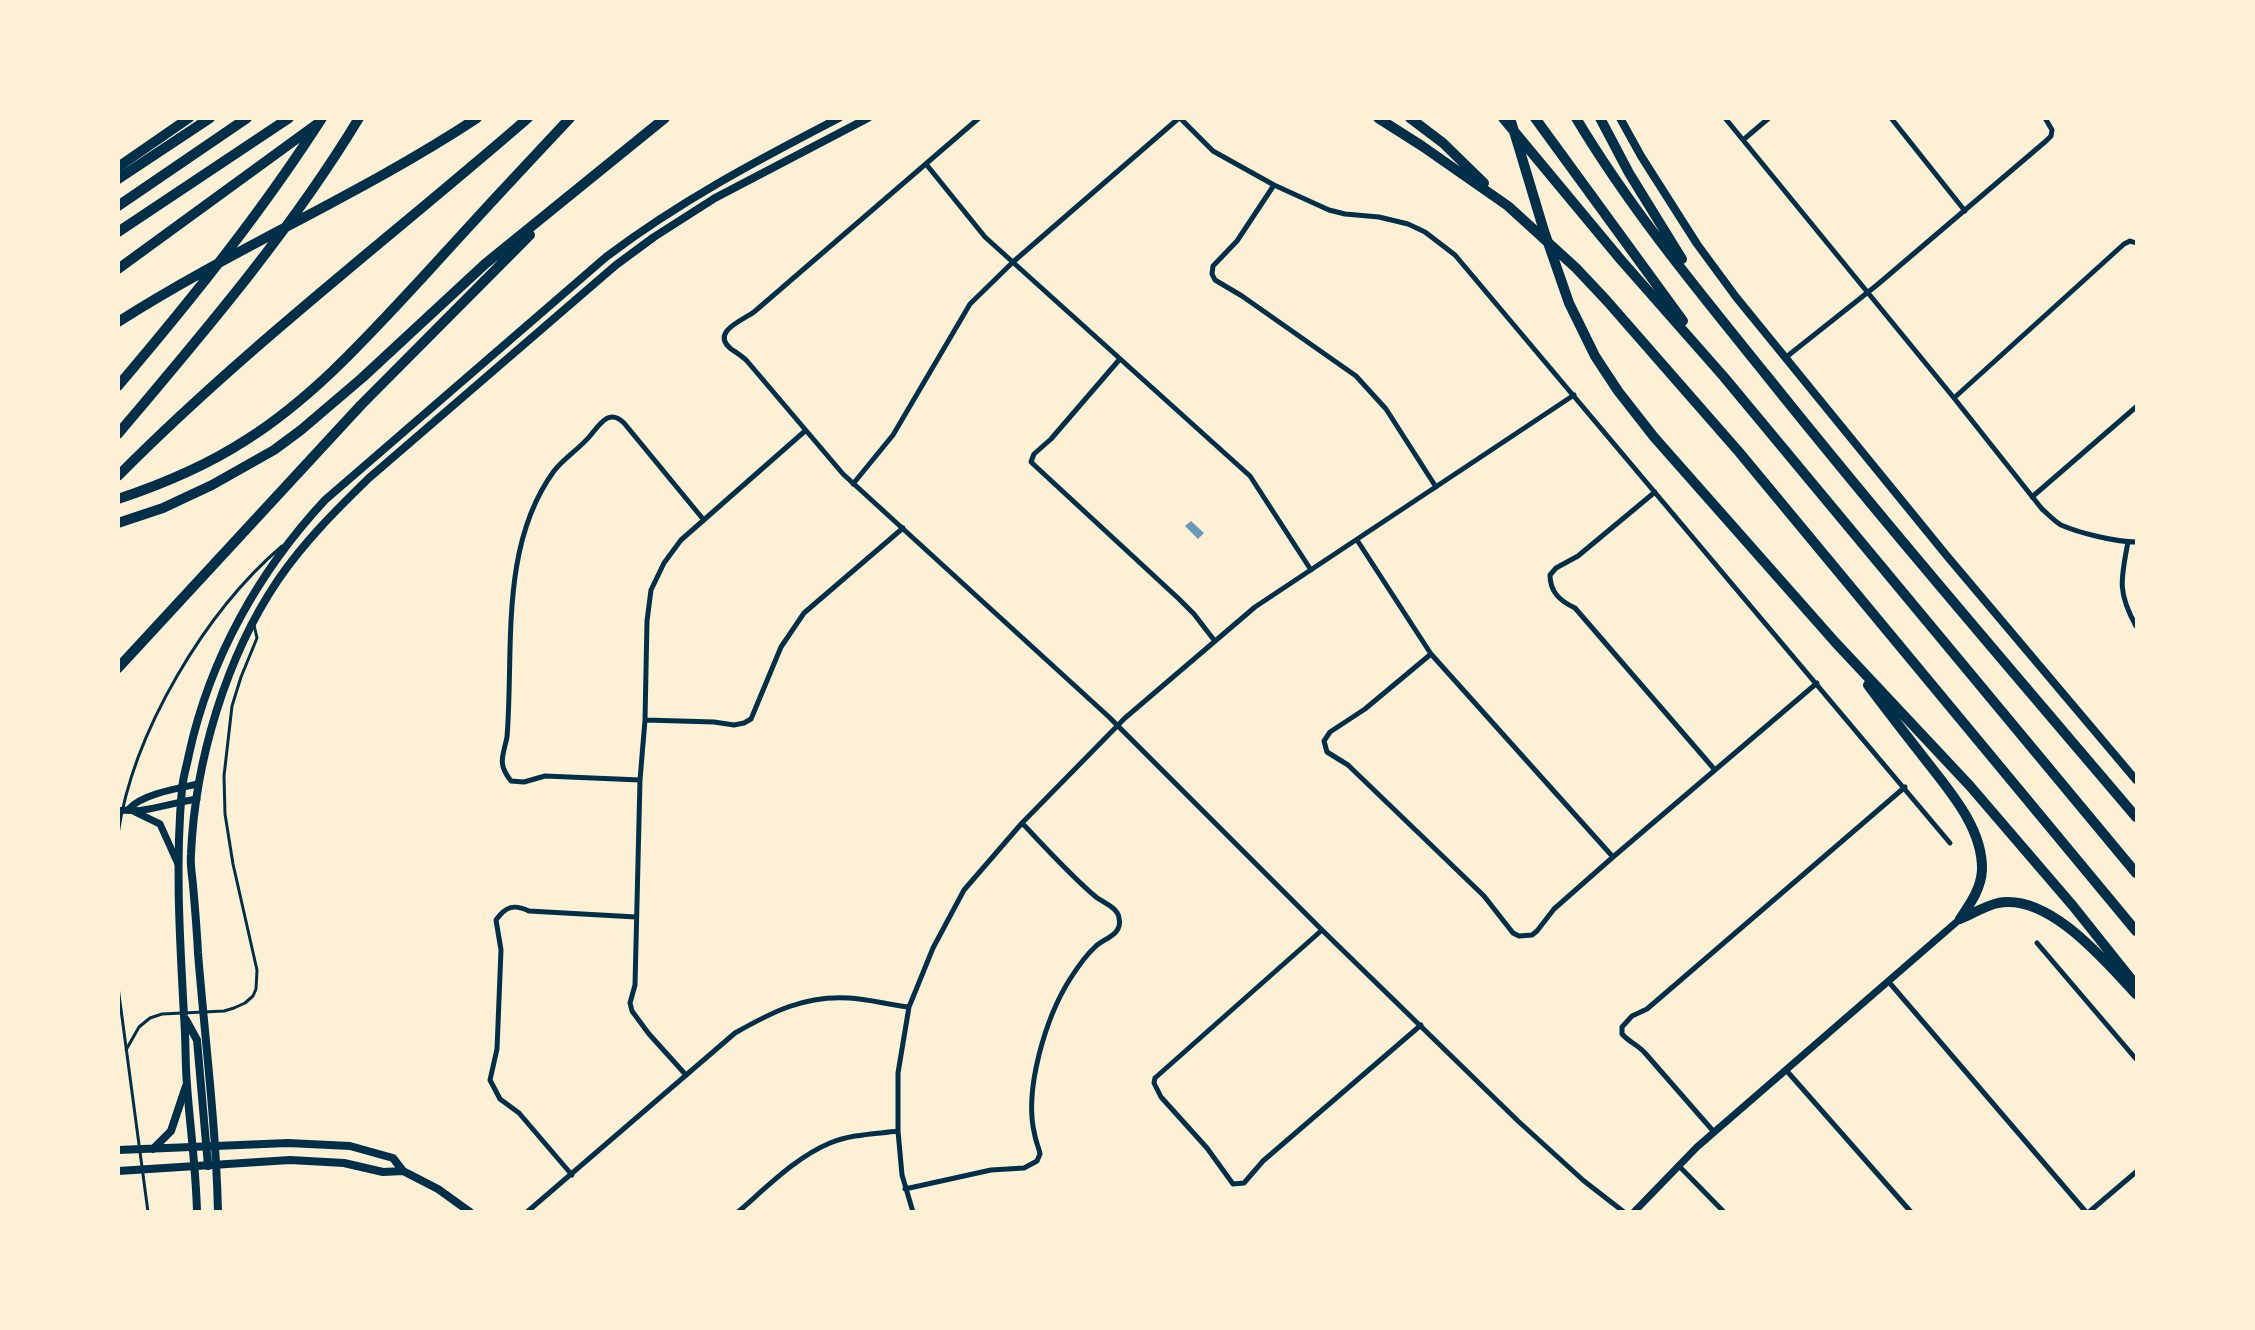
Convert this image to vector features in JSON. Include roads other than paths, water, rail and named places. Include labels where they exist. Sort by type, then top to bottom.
[{"type":"highway","points":[[118,167],[189,118]]},
{"type":"highway","points":[[118,179],[210,118]]},
{"type":"highway","points":[[118,206],[247,118]]},
{"type":"highway","points":[[118,232],[289,118]]},
{"type":"highway","points":[[118,269],[323,118]]},
{"type":"highway","points":[[118,386],[206,282],[252,221],[323,118]]},
{"type":"highway","points":[[118,434],[273,246],[359,118]]},
{"type":"highway","points":[[118,322],[168,291],[421,154],[477,118]]},
{"type":"highway","points":[[118,476],[234,366],[528,118]]},
{"type":"highway","points":[[118,499],[173,479],[246,440],[284,413],[366,338],[570,118]]},
{"type":"highway","points":[[118,523],[136,518],[213,485],[264,456],[292,436],[362,378],[484,264],[665,118]]},
{"type":"highway","points":[[1378,118],[1508,206]]},
{"type":"highway","points":[[1410,118],[1443,143],[1576,268],[1644,341],[1739,452],[2136,931]]},
{"type":"highway","points":[[1503,118],[1621,260],[1724,377],[2136,873]]},
{"type":"highway","points":[[1510,118],[1563,286],[1577,321],[1595,356],[1618,391],[1644,424],[1835,642],[1970,786],[2066,898],[2136,985]]},
{"type":"highway","points":[[1535,118],[1724,377]]},
{"type":"highway","points":[[1575,118],[1635,207],[1872,506],[2136,817]]},
{"type":"highway","points":[[1600,118],[1648,205],[1722,319]]},
{"type":"highway","points":[[118,668],[361,405],[559,205]]},
{"type":"highway","points":[[1835,642],[1957,802],[1979,846],[1982,868],[1980,881],[1976,894],[1960,919]]},
{"type":"highway","points":[[1960,919],[1998,903],[2024,904],[2039,910],[2066,926],[2088,945],[2136,994]]},
{"type":"main road","points":[[197,1212],[194,1146],[186,1084],[182,981],[179,866],[182,787],[196,724],[218,664],[250,596],[291,538],[325,500],[606,257],[646,227],[696,195],[839,118]]},
{"type":"main road","points":[[212,1166],[216,1145],[190,855],[198,784],[212,727],[228,679],[254,621],[278,580],[310,539],[369,478],[616,265],[654,237],[715,198],[868,118]]},
{"type":"main road","points":[[1620,118],[1641,156],[1697,244],[1785,358],[1947,556],[2136,780]]},
{"type":"main road","points":[[184,1017],[195,1035],[206,1145],[212,1166],[218,1212]]},
{"type":"main road","points":[[153,1149],[171,1131],[186,1084]]},
{"type":"main road","points":[[118,1150],[288,1143],[350,1146],[393,1158],[403,1171],[438,1189],[470,1212]]},
{"type":"main road","points":[[120,1171],[317,1160],[344,1162],[383,1172],[403,1171]]},
{"type":"street","points":[[978,118],[754,312],[729,328],[724,334],[725,341],[730,349],[747,361],[805,431],[853,483],[1118,726],[1322,930],[1546,1147],[1624,1212]]},
{"type":"street","points":[[853,483],[893,435],[964,312],[978,295],[1179,118],[1213,151],[1274,185],[1329,210],[1379,217],[1408,224],[1442,243],[1469,270],[1950,843]]},
{"type":"street","points":[[1725,118],[1954,398],[2042,510],[2060,524],[2128,542],[2136,542]]},
{"type":"street","points":[[1743,140],[1769,118]]},
{"type":"street","points":[[1891,118],[1965,211]]},
{"type":"street","points":[[1785,358],[1867,293],[2051,136],[2052,128],[2045,118]]},
{"type":"street","points":[[926,164],[985,237],[1250,476],[1311,570]]},
{"type":"street","points":[[1274,185],[1237,241],[1213,266],[1212,274],[1215,280],[1242,296],[1356,376],[1386,409],[1436,487]]},
{"type":"street","points":[[1954,398],[2124,244],[2130,241],[2136,243]]},
{"type":"street","points":[[1119,360],[1051,439],[1034,454],[1031,462],[1187,606],[1214,640]]},
{"type":"street","points":[[913,1212],[905,1189],[898,1131],[897,1073],[909,1007],[933,948],[964,890],[1022,823],[1118,726],[1214,640],[1255,607],[1574,395]]},
{"type":"street","points":[[2032,497],[2136,407]]},
{"type":"street","points":[[640,780],[545,776],[524,782],[511,781],[505,772],[501,757],[507,737],[515,572],[521,545],[535,507],[554,471],[604,419],[612,416],[619,417],[703,519]]},
{"type":"street","points":[[686,1075],[649,1034],[632,1011],[630,1003],[635,985],[640,780],[645,720],[647,621],[651,590],[670,553],[703,519],[805,431]]},
{"type":"street","points":[[1654,492],[1578,556],[1556,568],[1550,574],[1550,585],[1563,602],[1575,608],[1714,770]]},
{"type":"street","points":[[645,720],[734,724],[744,723],[751,719],[781,647],[804,612],[903,528]]},
{"type":"street","points":[[1357,540],[1431,654],[1613,856]]},
{"type":"street","points":[[2128,542],[2121,575],[2122,591],[2127,610],[2136,626]]},
{"type":"street","points":[[1431,654],[1365,709],[1330,732],[1324,741],[1327,752],[1348,765],[1365,781],[1484,896],[1519,936],[1532,935],[1537,931],[1554,909],[1613,856],[1817,684]]},
{"type":"street","points":[[129,809],[134,803],[198,784]]},
{"type":"street","points":[[1714,1132],[1645,1053],[1637,1045],[1628,1041],[1622,1034],[1622,1026],[1632,1016],[1647,1009],[1905,787]]},
{"type":"street","points":[[118,811],[129,809],[140,811],[197,799]]},
{"type":"street","points":[[129,809],[160,824],[179,866]]},
{"type":"street","points":[[905,1189],[992,1170],[1024,1168],[1037,1161],[1040,1154],[1035,1136],[1033,1098],[1038,1057],[1046,1033],[1059,998],[1080,963],[1095,946],[1109,939],[1119,927],[1120,919],[1117,912],[1091,892],[1022,823]]},
{"type":"street","points":[[572,1175],[519,1113],[501,1099],[490,1080],[498,1038],[501,950],[496,920],[508,907],[515,906],[530,911],[636,917]]},
{"type":"street","points":[[1634,1212],[1678,1165],[1714,1132],[1960,919]]},
{"type":"street","points":[[1322,930],[1155,1078],[1154,1083],[1161,1097],[1207,1148],[1233,1184],[1244,1183],[1263,1161],[1421,1025]]},
{"type":"street","points":[[2037,943],[2136,1059]]},
{"type":"street","points":[[1888,981],[2088,1212],[2136,1172]]},
{"type":"street","points":[[527,1212],[735,1033],[780,1008],[826,998],[849,998],[909,1007]]},
{"type":"street","points":[[1786,1070],[1911,1212]]},
{"type":"street","points":[[738,1212],[803,1159],[829,1143],[854,1136],[898,1131]]},
{"type":"street","points":[[1678,1165],[1724,1212]]},
{"type":"lane","points":[[118,834],[127,794],[149,730],[173,683],[207,631],[244,583],[263,562],[291,538]]},
{"type":"lane","points":[[126,1050],[139,1027],[150,1018],[162,1014],[224,1011],[245,1004],[256,989],[257,970],[226,824],[224,776],[232,706],[241,676],[257,638],[254,621]]},
{"type":"lane","points":[[118,987],[147,1212]]},
{"type":"water","points":[[1191,521],[1204,533],[1198,539],[1185,526]]}]
